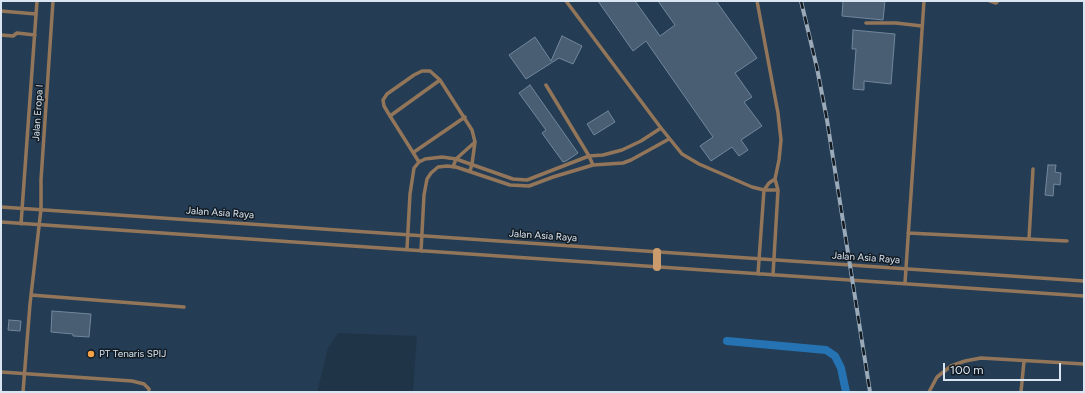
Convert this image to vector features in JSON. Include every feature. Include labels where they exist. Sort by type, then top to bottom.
[{"type":"street","points":[[657,252],[657,266]]},
{"type":"lane","name":"Jalan Eropa I","points":[[21,224],[37,1]]},
{"type":"lane","name":"Jalan Eropa I","points":[[23,392],[31,295],[40,225],[41,180],[54,1]]},
{"type":"lane","points":[[566,1],[660,128],[682,154],[699,164],[752,187],[764,190],[778,190]]},
{"type":"lane","points":[[757,1],[778,113],[781,140],[775,179],[778,190],[773,275]]},
{"type":"lane","points":[[905,283],[924,1]]},
{"type":"lane","points":[[990,1],[996,3],[998,1]]},
{"type":"lane","points":[[1,11],[36,14]]},
{"type":"lane","points":[[866,23],[896,23],[922,26]]},
{"type":"lane","points":[[1,35],[13,36],[18,33],[35,35]]},
{"type":"lane","points":[[419,162],[384,106],[383,100],[387,94],[408,79],[422,71],[430,71],[440,80],[472,130],[475,142],[470,171]]},
{"type":"lane","points":[[390,116],[440,80]]},
{"type":"lane","points":[[546,85],[593,165]]},
{"type":"lane","points":[[414,152],[465,117]]},
{"type":"lane","points":[[407,249],[410,194],[414,168],[419,162],[425,159],[442,157],[456,159],[513,179],[528,180],[589,156],[603,155],[622,150],[641,141],[660,128]]},
{"type":"lane","points":[[421,250],[424,195],[427,179],[438,167],[453,167],[470,171],[510,185],[529,186],[593,165],[623,163],[669,138]]},
{"type":"lane","points":[[453,167],[456,159],[475,142]]},
{"type":"lane","points":[[1029,239],[1033,169]]},
{"type":"lane","points":[[758,274],[764,190],[768,184],[775,179]]},
{"type":"lane","name":"Jalan Asia Raya","points":[[1,207],[1084,281]]},
{"type":"lane","points":[[1,222],[1084,296]]},
{"type":"lane","points":[[908,233],[1067,241]]},
{"type":"lane","points":[[31,295],[184,307]]},
{"type":"lane","points":[[929,392],[937,378],[951,366],[964,361],[981,358],[1084,364]]},
{"type":"lane","points":[[1021,392],[1024,361]]},
{"type":"lane","points":[[1,372],[132,381],[144,384],[149,389],[149,392]]},
{"type":"shaded area","points":[[1,1],[1084,1],[1084,392],[413,392],[417,336],[338,333],[328,348],[317,392],[1,392]]},
{"type":"building","points":[[598,1],[635,1],[660,36],[675,25],[658,1],[716,1],[757,58],[735,73],[752,97],[744,102],[762,126],[741,140],[748,150],[739,156],[732,147],[711,161],[700,146],[713,137],[646,41],[633,51]]},
{"type":"building","points":[[843,1],[885,1],[883,20],[842,16]]},
{"type":"building","points":[[853,30],[895,34],[891,84],[864,81],[864,90],[853,89],[856,49],[852,49]]},
{"type":"building","points":[[562,36],[582,46],[573,64],[559,58],[526,79],[509,55],[535,37],[551,61]]},
{"type":"building","points":[[530,85],[578,153],[566,161],[563,162],[542,133],[546,130],[519,93]]},
{"type":"building","points":[[608,111],[615,122],[594,135],[587,124]]},
{"type":"building","points":[[1048,165],[1056,165],[1055,172],[1061,173],[1060,185],[1054,184],[1053,196],[1045,195]]},
{"type":"building","points":[[52,311],[91,314],[89,337],[51,332]]},
{"type":"building","points":[[9,320],[21,321],[20,331],[8,330]]},
{"type":"waterway","points":[[727,341],[826,350],[835,356],[841,368],[846,392]]},
{"type":"railway","points":[[801,1],[817,68],[827,120],[870,392]]},
{"type":"place","name":"PT Tenaris SPIJ","points":[[91,354]]}]
